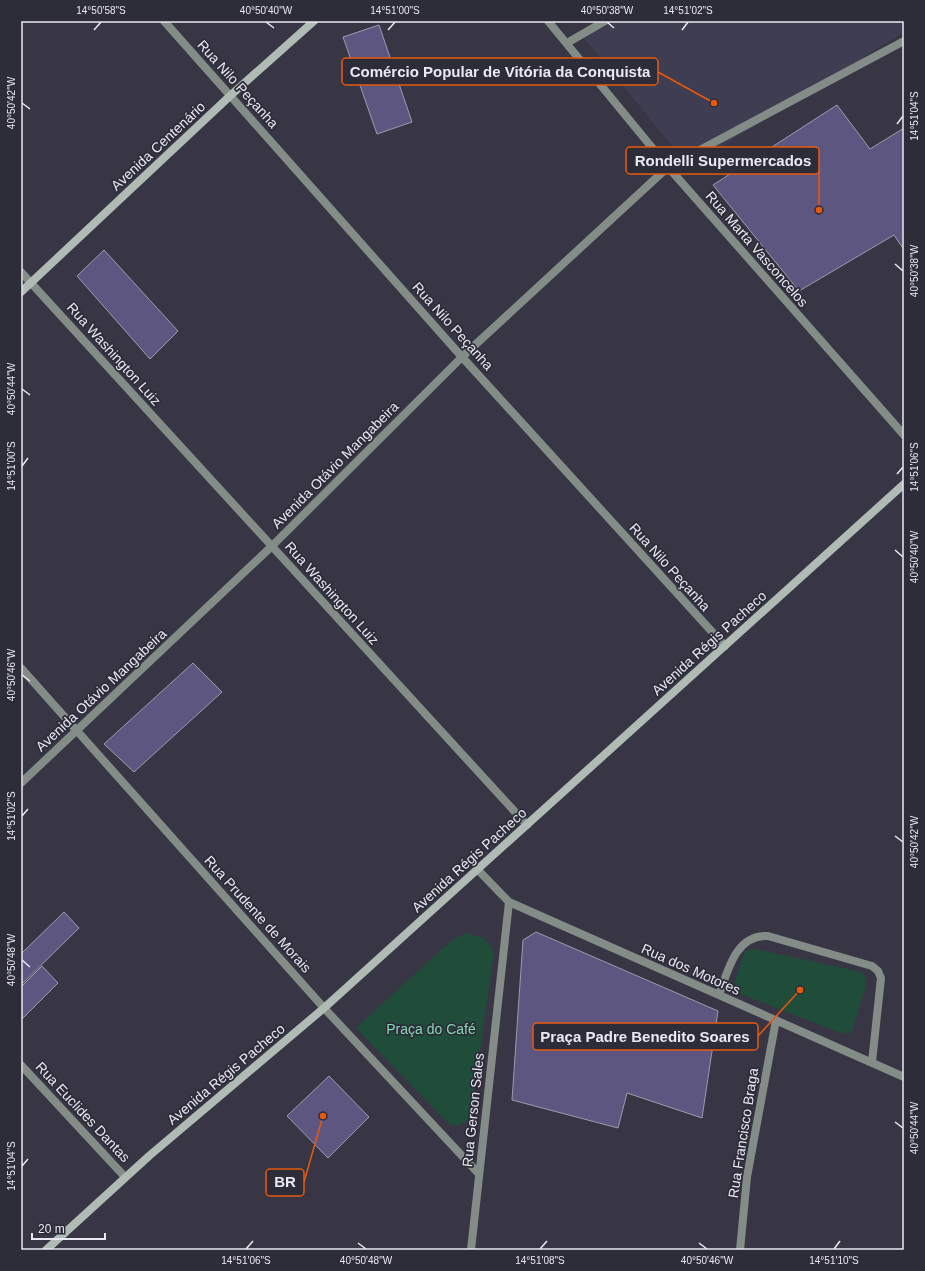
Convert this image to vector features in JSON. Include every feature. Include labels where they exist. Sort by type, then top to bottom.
[{"type":"main road","name":"Avenida Centenário","points":[[21,292],[231,95],[314,21]]},
{"type":"main road","name":"Avenida Régis Pacheco","points":[[46,1250],[125,1177],[324,1008],[904,484]]},
{"type":"street","name":"Rua Nilo Peçanha","points":[[164,21],[462,357],[725,646]]},
{"type":"street","name":"Rua Marta Vasconcelos","points":[[548,21],[668,167],[904,436]]},
{"type":"street","points":[[567,43],[605,21]]},
{"type":"street","name":"Avenida Otávio Mangabeira","points":[[21,783],[78,731],[272,546],[462,357],[668,167],[904,41]]},
{"type":"street","name":"Rua Washington Luiz","points":[[21,272],[527,826]]},
{"type":"street","name":"Rua Prudente de Morais","points":[[21,668],[324,1008],[478,1174]]},
{"type":"street","name":"Rua dos Motores","points":[[478,870],[509,902],[904,1076]]},
{"type":"street","name":"Rua Gerson Sales","points":[[470,1249],[509,902]]},
{"type":"street","points":[[719,995],[732,959],[739,948],[747,940],[758,936],[768,936],[872,966],[878,971],[881,978],[872,1062]]},
{"type":"street","name":"Rua Francisco Braga","points":[[740,1250],[747,1178],[776,1020]]},
{"type":"street","name":"Rua Euclides Dantas","points":[[21,1065],[125,1177]]},
{"type":"shaded area","points":[[616,21],[904,21],[904,32],[689,167],[584,38]]},
{"type":"green space","name":"Praça do Café","points":[[466,933],[484,938],[494,952],[471,1112],[466,1122],[458,1126],[449,1124],[356,1028],[452,940]]},
{"type":"green space","points":[[755,949],[861,972],[866,979],[866,986],[852,1031],[848,1034],[838,1032],[738,993],[733,987],[745,951]]},
{"type":"building","points":[[379,25],[412,122],[377,134],[343,37]]},
{"type":"building","points":[[837,105],[870,149],[904,128],[904,250],[894,235],[799,291],[713,185]]},
{"type":"building","points":[[104,250],[178,331],[150,359],[77,276]]},
{"type":"building","points":[[193,663],[222,692],[134,772],[104,744]]},
{"type":"building","points":[[64,912],[79,928],[21,985],[21,954]]},
{"type":"building","points":[[536,932],[718,1011],[702,1118],[627,1093],[618,1128],[512,1100],[523,940]]},
{"type":"building","points":[[42,966],[58,983],[21,1020],[21,987]]},
{"type":"building","points":[[329,1076],[369,1117],[328,1158],[287,1116]]},
{"type":"place","name":"Comércio Popular de Vitória da Conquista","points":[[714,103]]},
{"type":"place","name":"Rondelli Supermercados","points":[[819,210]]},
{"type":"place","name":"Praça Padre Benedito Soares","points":[[800,990]]},
{"type":"place","name":"BR","points":[[323,1116]]}]
